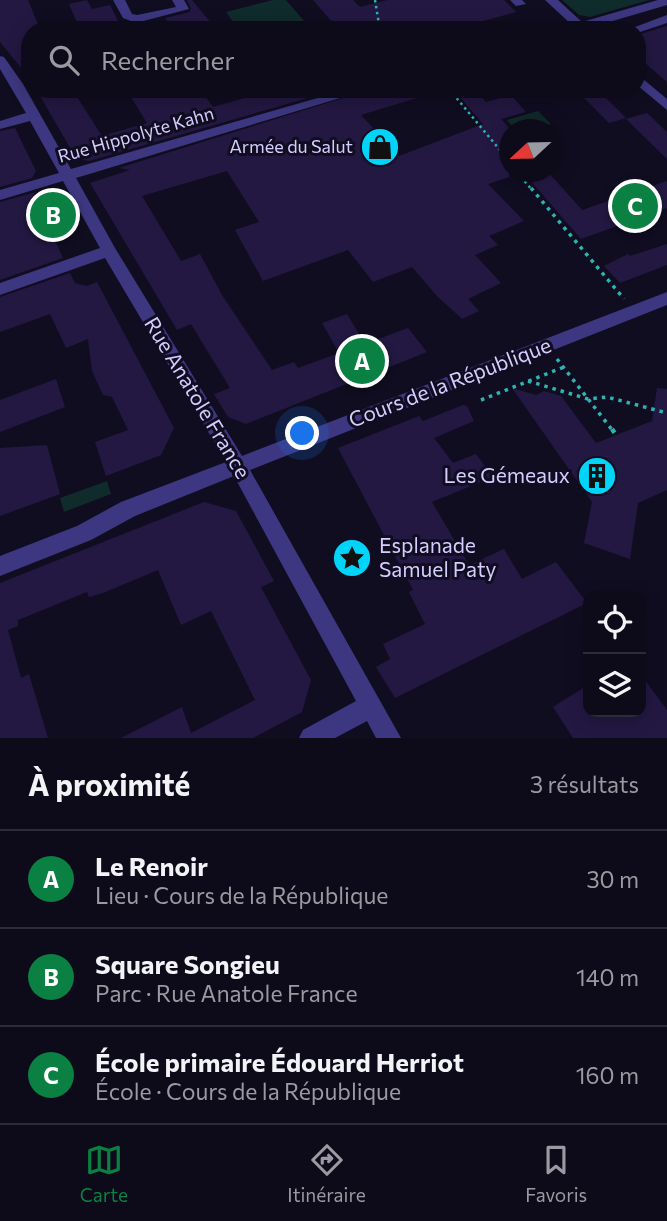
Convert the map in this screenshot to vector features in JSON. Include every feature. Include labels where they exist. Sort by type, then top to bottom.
[{"type":"street","points":[[119,0],[127,16],[136,19],[183,9],[178,0]]},
{"type":"street","points":[[551,0],[571,21]]},
{"type":"street","points":[[603,21],[667,1]]},
{"type":"street","points":[[646,26],[667,19]]},
{"type":"street","name":"Rue Anatole France","points":[[0,60],[21,93]]},
{"type":"street","points":[[646,86],[667,106]]},
{"type":"street","name":"Rue Anatole France","points":[[24,98],[109,251],[238,466],[389,738]]},
{"type":"street","name":"Rue Hippolyte Kahn","points":[[0,195],[333,98]]},
{"type":"street","points":[[0,125],[35,115]]},
{"type":"street","points":[[0,289],[109,251]]},
{"type":"street","name":"Cours de la République","points":[[0,566],[84,533],[128,509],[667,298]]},
{"type":"street","points":[[311,738],[370,706]]},
{"type":"path","points":[[375,0],[378,21]]},
{"type":"path","points":[[456,98],[499,150]]},
{"type":"path","points":[[526,182],[635,310]]},
{"type":"path","points":[[557,359],[616,435]]},
{"type":"path","points":[[481,400],[564,367]]},
{"type":"path","points":[[528,381],[588,399],[607,397],[667,413]]},
{"type":"green space","points":[[273,0],[286,0],[304,21],[232,21],[226,12]]},
{"type":"green space","points":[[562,0],[649,0],[590,17],[579,15]]},
{"type":"green space","points":[[538,111],[546,119],[510,119]]},
{"type":"green space","points":[[49,192],[68,235],[56,239],[41,194]]},
{"type":"green space","points":[[107,481],[111,494],[64,512],[60,498]]},
{"type":"building","points":[[0,0],[28,0],[37,21],[21,21],[21,68],[0,42]]},
{"type":"building","points":[[87,0],[92,9],[110,5],[118,21],[76,21],[69,4]]},
{"type":"building","points":[[187,0],[192,0],[210,21],[168,21],[165,18],[190,12]]},
{"type":"building","points":[[313,0],[353,0],[360,7],[387,0],[504,0],[516,12],[483,21],[331,21]]},
{"type":"building","points":[[667,26],[667,82],[646,64],[646,32]]},
{"type":"building","points":[[41,98],[78,98],[102,136],[147,123],[132,98],[206,98],[213,107],[244,98],[308,98],[89,161],[76,158]]},
{"type":"building","points":[[343,98],[417,98],[361,115],[399,156],[483,124],[461,98],[483,98],[486,102],[514,98],[526,112],[499,119],[499,180],[488,184],[524,221],[489,236],[498,245],[475,255],[501,283],[468,299],[479,311],[462,319],[412,267],[373,282],[348,250],[263,281],[235,230],[259,222],[227,171],[142,196],[181,261],[200,254],[222,295],[272,370],[294,362],[298,368],[339,353],[322,323],[347,314],[365,344],[408,328],[427,352],[246,424],[228,417],[214,394],[230,388],[191,324],[177,330],[90,183],[130,170],[119,168]]},
{"type":"building","points":[[584,98],[606,98],[626,118],[609,123]]},
{"type":"building","points":[[647,113],[667,132],[667,159],[626,119]]},
{"type":"building","points":[[15,128],[36,171],[32,178],[0,187],[0,131]]},
{"type":"building","points":[[667,181],[667,208],[581,239],[532,182],[557,182],[582,210]]},
{"type":"building","points":[[36,192],[33,195],[50,242],[55,240],[63,258],[0,280],[0,202]]},
{"type":"building","points":[[667,244],[667,265],[620,283],[604,266],[628,254],[630,256]]},
{"type":"building","points":[[70,273],[75,283],[87,286],[97,282],[174,428],[161,455],[106,476],[95,442],[128,430],[112,397],[103,395],[92,371],[88,339],[66,348],[50,314],[0,332],[0,297]]},
{"type":"building","points":[[56,379],[65,407],[0,432],[0,400]]},
{"type":"building","name":"Les Gémeaux","points":[[512,388],[536,395],[544,391],[561,396],[596,443],[652,421],[657,388],[667,389],[667,490],[638,503],[630,559],[584,543],[592,502]]},
{"type":"building","points":[[463,405],[467,406],[474,421],[434,438],[453,463],[476,454],[493,477],[432,502],[469,565],[504,549],[522,579],[556,562],[583,598],[583,605],[395,698],[376,667],[390,659],[383,644],[425,624],[409,592],[413,590],[338,448],[419,416],[423,421]]},
{"type":"building","points":[[47,445],[60,494],[0,516],[0,448]]},
{"type":"building","points":[[204,502],[236,511],[274,581],[261,587],[311,680],[302,712],[253,738],[121,738],[182,707],[191,733],[255,700],[211,611],[181,625],[158,570],[103,593],[89,597],[87,592],[18,620],[18,626],[8,630],[21,678],[29,674],[48,738],[0,738],[0,583]]},
{"type":"building","points":[[646,682],[667,710],[667,738],[573,738],[553,707],[583,688],[583,717],[646,717]]},
{"type":"place","name":"Armée du Salut","points":[[380,147]]},
{"type":"place","name":"École primaire Édouard Herriot","points":[[635,206]]},
{"type":"place","name":"Square Songieu","points":[[53,215]]},
{"type":"place","name":"Le Renoir","points":[[362,361]]},
{"type":"place","name":"Les Gémeaux","points":[[597,476]]},
{"type":"place","name":"Esplanade Samuel Paty","points":[[352,558]]}]
